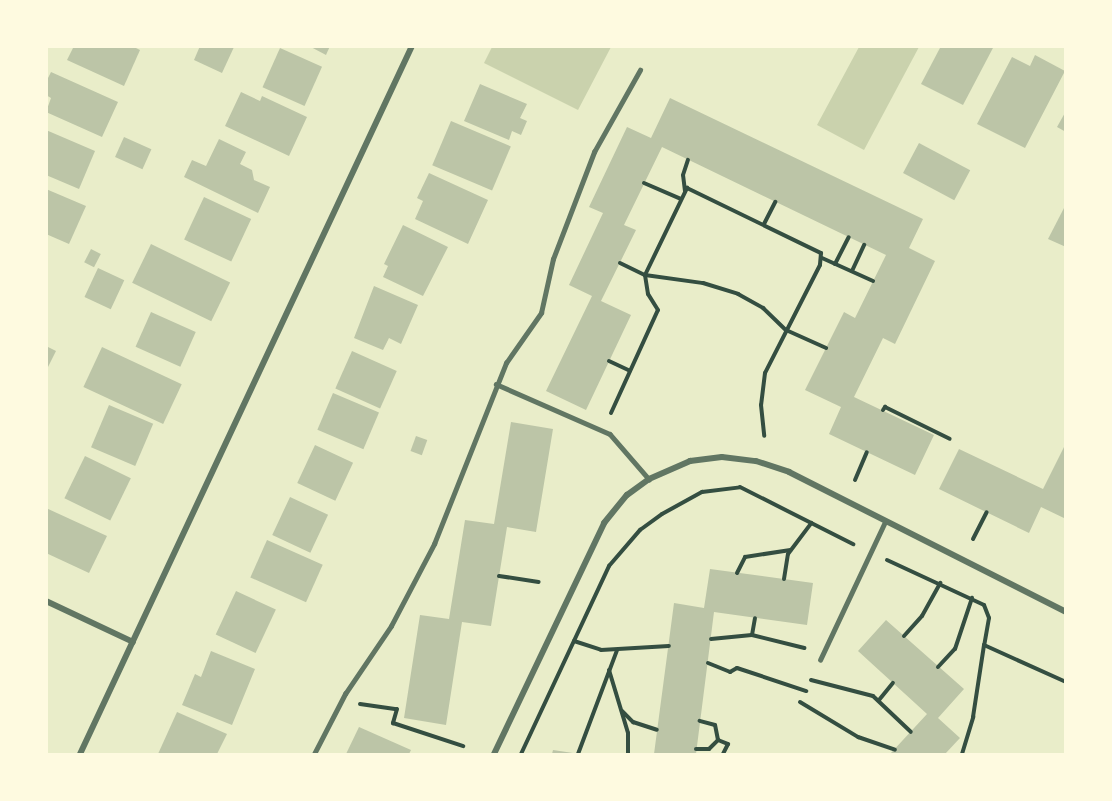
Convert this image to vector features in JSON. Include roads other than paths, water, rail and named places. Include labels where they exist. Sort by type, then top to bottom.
[{"type":"street","points":[[80,754],[412,46]]},
{"type":"street","points":[[494,754],[604,523],[627,495],[649,479],[690,461],[722,457],[756,460],[789,472],[1065,612]]},
{"type":"street","points":[[46,601],[133,642]]},
{"type":"lane","points":[[314,754],[341,701],[391,626],[434,544],[496,384],[506,363],[541,313],[553,259],[594,152],[640,70]]},
{"type":"lane","points":[[496,384],[610,434],[649,479]]},
{"type":"lane","points":[[820,660],[885,522]]}]
